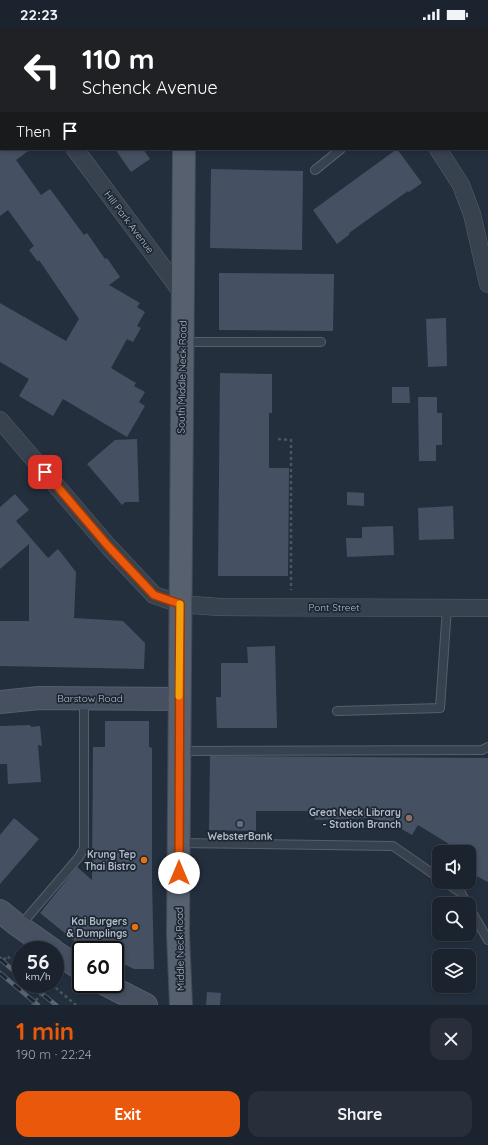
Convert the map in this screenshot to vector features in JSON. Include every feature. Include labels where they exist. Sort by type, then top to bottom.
[{"type":"main road","name":"South Middle Neck Road","points":[[180,604],[184,150]]},
{"type":"main road","name":"Middle Neck Road","points":[[180,604],[178,934],[181,1005]]},
{"type":"street","name":"Hill Park Avenue","points":[[76,150],[183,294]]},
{"type":"street","points":[[439,150],[461,185],[472,214],[488,284]]},
{"type":"street","name":"Pont Street","points":[[0,420],[108,546],[154,595],[180,604],[220,607],[488,608]]},
{"type":"street","name":"Barstow Road","points":[[0,702],[39,698],[179,699]]},
{"type":"street","points":[[0,911],[19,927],[39,941]]},
{"type":"street","points":[[123,993],[146,1005]]},
{"type":"lane","points":[[314,170],[340,150]]},
{"type":"lane","points":[[182,342],[321,342]]},
{"type":"lane","points":[[337,711],[440,708],[447,608]]},
{"type":"lane","points":[[19,927],[79,857],[84,848],[84,698]]},
{"type":"lane","points":[[179,751],[482,750],[488,747]]},
{"type":"lane","points":[[179,843],[393,846],[432,873]]},
{"type":"lane","points":[[455,889],[461,893],[463,897]]},
{"type":"lane","points":[[476,919],[488,940]]},
{"type":"path","points":[[278,439],[291,440],[291,590]]},
{"type":"path","points":[[4,960],[7,956],[12,960]]},
{"type":"path","points":[[32,1005],[42,993]]},
{"type":"path","points":[[61,993],[76,1005]]},
{"type":"building","points":[[0,150],[30,150],[16,160],[41,195],[50,189],[84,235],[87,233],[105,259],[107,258],[120,277],[109,285],[140,303],[137,307],[145,312],[137,326],[141,328],[133,342],[127,339],[111,368],[136,383],[134,386],[145,392],[139,402],[145,406],[127,437],[63,399],[53,416],[19,396],[29,379],[0,362],[0,303],[66,341],[79,319],[39,260],[38,262],[29,250],[34,246],[8,210],[0,216]]},
{"type":"building","points":[[116,150],[144,150],[150,159],[131,172]]},
{"type":"building","points":[[396,150],[398,150],[422,183],[374,215],[349,233],[350,234],[337,244],[313,210]]},
{"type":"building","points":[[211,169],[303,171],[302,250],[210,248]]},
{"type":"building","points":[[219,273],[334,274],[333,331],[219,330]]},
{"type":"building","points":[[446,318],[447,366],[428,367],[426,319]]},
{"type":"building","points":[[220,373],[272,374],[272,413],[269,413],[269,468],[289,468],[288,576],[218,576]]},
{"type":"building","points":[[392,387],[409,387],[410,403],[392,403]]},
{"type":"building","points":[[418,397],[437,397],[437,413],[442,413],[442,445],[436,445],[436,461],[419,461]]},
{"type":"building","points":[[137,439],[139,502],[125,502],[122,505],[87,464],[115,440]]},
{"type":"building","points":[[347,492],[364,493],[364,506],[347,505]]},
{"type":"building","points":[[15,494],[29,510],[16,521],[48,558],[58,549],[76,572],[74,618],[123,621],[145,643],[144,669],[0,666],[0,621],[29,621],[29,544],[0,569],[0,507]]},
{"type":"building","points":[[453,506],[454,539],[419,540],[418,508]]},
{"type":"building","points":[[393,526],[394,555],[347,557],[346,538],[362,538],[362,527]]},
{"type":"building","points":[[275,646],[277,728],[217,728],[216,697],[221,697],[221,663],[248,663],[247,647]]},
{"type":"building","points":[[105,721],[149,721],[149,747],[152,748],[152,881],[154,969],[134,969],[124,964],[124,941],[75,941],[40,913],[77,867],[92,880],[93,747],[105,747]]},
{"type":"building","points":[[30,725],[31,727],[40,726],[42,746],[38,745],[41,782],[8,784],[7,764],[0,764],[0,726]]},
{"type":"building","points":[[210,756],[488,758],[488,882],[476,876],[476,845],[451,845],[418,825],[412,835],[391,823],[370,818],[315,820],[314,811],[256,811],[256,831],[209,830]]},
{"type":"building","points":[[14,818],[39,839],[0,884],[0,835]]},
{"type":"building","points":[[207,992],[221,993],[220,1005],[206,1005]]},
{"type":"railway","points":[[0,959],[12,969]]},
{"type":"railway","points":[[0,973],[38,1005]]},
{"type":"railway","points":[[41,993],[56,1005]]},
{"type":"slow traffic","points":[[179,696],[180,604]]},
{"type":"place","name":"Great Neck Library - Station Branch","points":[[409,818]]},
{"type":"place","name":"WebsterBank","points":[[240,824]]},
{"type":"place","name":"Krung Tep Thai Bistro","points":[[144,860]]},
{"type":"place","name":"Kai Burgers & Dumplings","points":[[135,927]]},
{"type":"route","points":[[45,472],[108,546],[154,595],[180,604],[179,873]]}]
